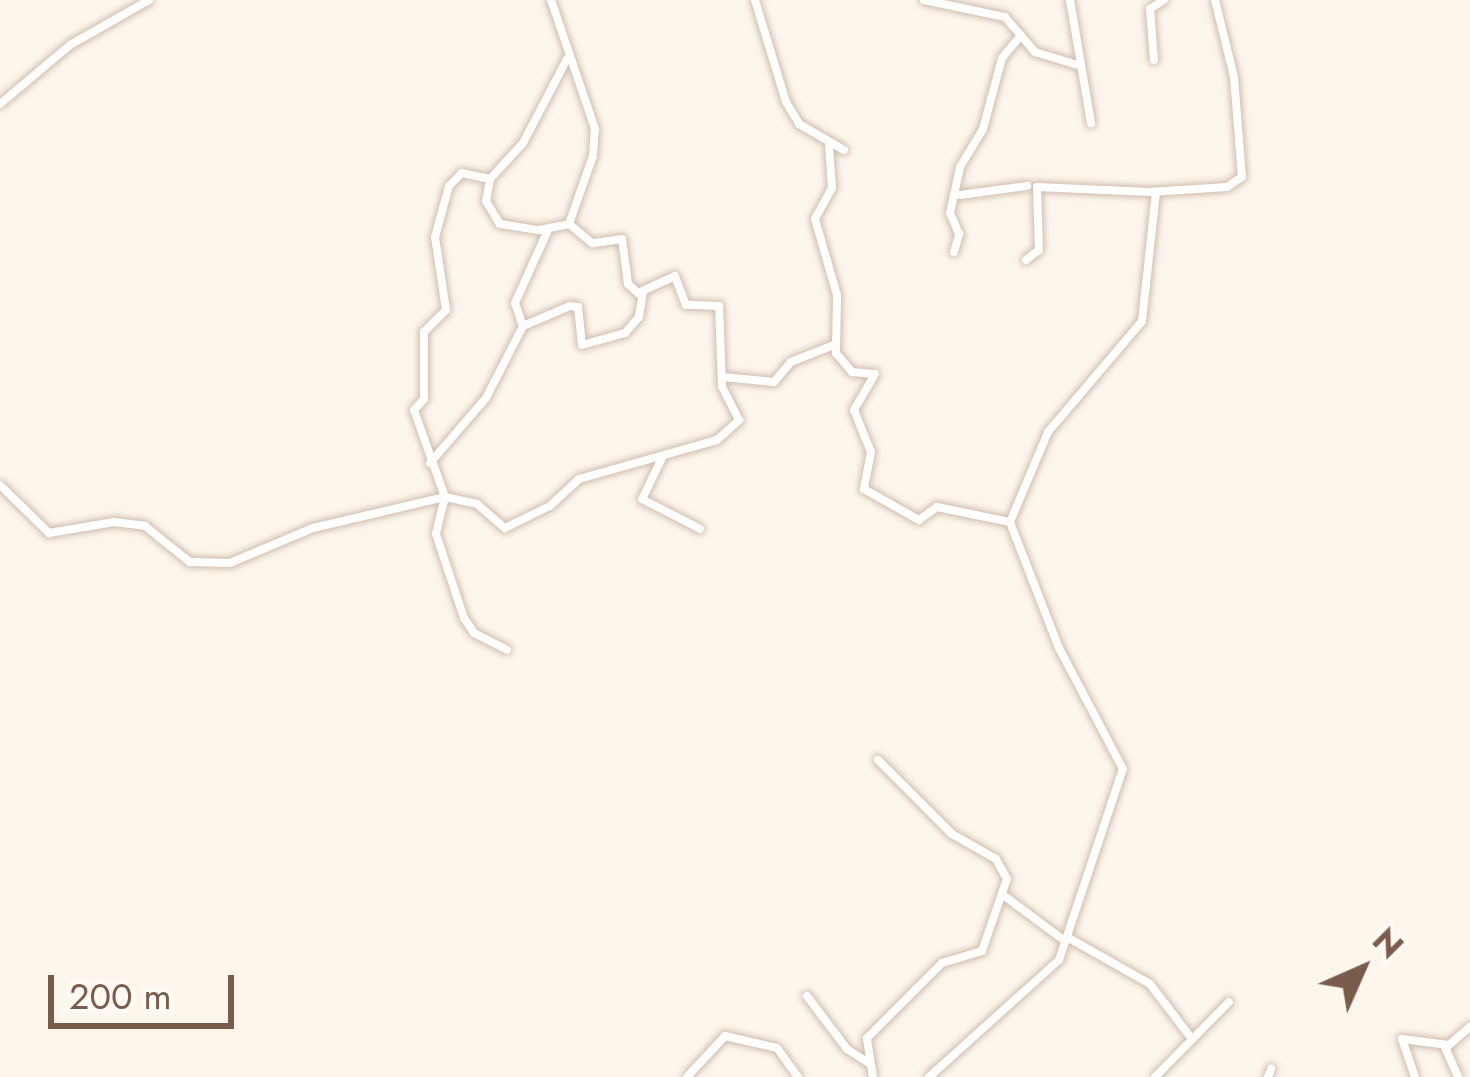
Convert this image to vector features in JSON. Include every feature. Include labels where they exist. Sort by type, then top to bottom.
[{"type":"street","points":[[0,104],[70,45],[149,0]]},
{"type":"street","points":[[551,0],[567,59],[590,101],[595,143],[569,224]]},
{"type":"street","points":[[755,0],[786,102],[799,124],[844,151]]},
{"type":"street","points":[[924,0],[1005,16],[1035,52],[1081,67]]},
{"type":"street","points":[[1070,0],[1091,123]]},
{"type":"street","points":[[1154,60],[1149,16],[1153,3],[1164,0]]},
{"type":"street","points":[[1027,260],[1039,250],[1037,187],[1156,192],[1227,187],[1242,177],[1234,77],[1216,0]]},
{"type":"street","points":[[954,252],[959,234],[950,213],[960,195],[960,167],[983,129],[1002,58],[1019,38]]},
{"type":"street","points":[[567,59],[524,143],[490,179],[486,201],[500,224],[548,230],[569,224]]},
{"type":"street","points":[[829,145],[832,188],[815,219],[836,295],[836,344],[847,369],[875,374],[854,410],[871,452],[870,498],[919,520],[937,507],[1010,522]]},
{"type":"street","points":[[490,179],[455,176],[435,237],[447,299],[443,318],[424,332],[424,398],[415,410],[445,497],[436,535],[464,618],[474,633],[507,650]]},
{"type":"street","points":[[960,195],[1027,186]]},
{"type":"street","points":[[933,1076],[1053,968],[1123,770],[1059,648],[1010,522],[1048,432],[1142,321],[1156,192]]},
{"type":"street","points":[[569,224],[592,243],[622,239],[628,284],[643,292]]},
{"type":"street","points":[[523,326],[515,303],[548,230]]},
{"type":"street","points":[[0,485],[49,533],[145,526],[190,562],[210,562],[445,497],[477,504],[505,528],[579,479],[699,449],[739,419],[723,377],[719,306],[686,305],[675,276],[643,292]]},
{"type":"street","points":[[430,463],[486,398],[523,326],[571,306],[578,307],[582,345],[625,333],[639,317],[643,292]]},
{"type":"street","points":[[723,377],[774,382],[791,362],[836,344]]},
{"type":"street","points":[[664,455],[642,500],[700,529]]},
{"type":"street","points":[[873,1077],[867,1038],[942,963],[982,951],[1007,879],[996,859],[952,834],[878,760]]},
{"type":"street","points":[[1003,895],[1066,939],[1150,985],[1192,1039]]},
{"type":"street","points":[[807,996],[847,1049],[871,1065]]},
{"type":"street","points":[[1155,1077],[1228,1002]]},
{"type":"street","points":[[1415,1077],[1402,1039],[1444,1046],[1470,1027]]},
{"type":"street","points":[[687,1077],[725,1036],[777,1048],[798,1077]]},
{"type":"street","points":[[1444,1046],[1458,1077]]}]
